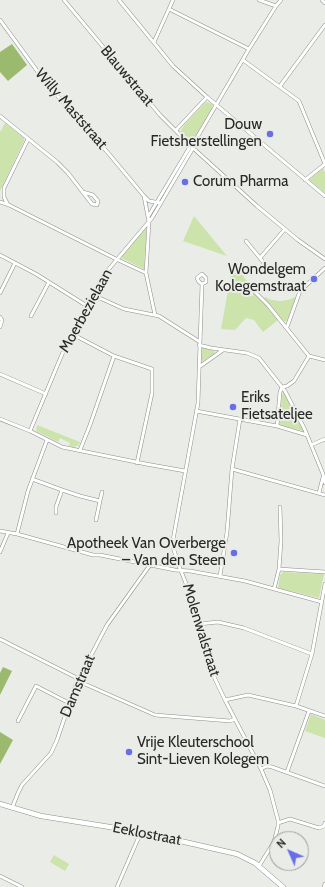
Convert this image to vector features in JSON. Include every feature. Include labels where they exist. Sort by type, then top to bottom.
[{"type":"street","name":"Blauwstraat","points":[[64,0],[160,115],[256,204],[285,229],[325,258]]},
{"type":"street","points":[[120,0],[173,66],[207,97],[325,196]]},
{"type":"street","points":[[154,42],[174,0]]},
{"type":"street","points":[[259,0],[276,6]]},
{"type":"street","points":[[148,217],[249,49],[281,0]]},
{"type":"street","points":[[322,0],[325,3]]},
{"type":"street","points":[[169,9],[249,49]]},
{"type":"street","name":"Willy Maststraat","points":[[0,20],[46,83],[144,196],[149,201],[161,203]]},
{"type":"street","points":[[280,86],[325,25]]},
{"type":"street","points":[[243,60],[299,101],[325,164],[305,180]]},
{"type":"street","points":[[176,130],[207,97]]},
{"type":"street","points":[[0,116],[3,121],[57,162],[68,173],[92,204],[97,205],[98,201],[93,195],[83,192]]},
{"type":"street","points":[[9,205],[4,197],[4,188],[28,139]]},
{"type":"street","name":"Moerbezielaan","points":[[30,431],[63,352],[103,276],[135,236],[149,222],[192,146]]},
{"type":"street","name":"Willy Maststraat","points":[[144,196],[149,222],[146,273],[154,315]]},
{"type":"street","points":[[0,202],[9,205],[116,260],[146,273]]},
{"type":"street","points":[[260,258],[285,229]]},
{"type":"street","points":[[246,241],[270,271]]},
{"type":"street","points":[[0,255],[49,282],[87,306]]},
{"type":"street","points":[[0,293],[14,263]]},
{"type":"street","points":[[287,327],[300,291],[325,268]]},
{"type":"street","points":[[31,316],[49,282]]},
{"type":"street","name":"Molenwalstraat","points":[[202,284],[196,411],[173,547],[199,624],[215,679],[261,769],[270,790],[278,823],[274,842],[258,866]]},
{"type":"street","points":[[246,289],[253,290],[268,305],[309,356],[325,360]]},
{"type":"street","points":[[93,295],[124,309],[154,315],[167,321],[199,344],[256,356],[285,390],[307,435],[324,476],[325,482]]},
{"type":"street","points":[[0,317],[2,320],[0,327]]},
{"type":"street","points":[[72,334],[114,356],[152,368],[152,393],[137,462]]},
{"type":"street","points":[[199,367],[223,350]]},
{"type":"street","points":[[80,450],[114,356]]},
{"type":"street","points":[[282,387],[287,386],[294,381],[309,356]]},
{"type":"street","points":[[0,374],[46,394]]},
{"type":"street","points":[[277,426],[280,392],[282,387]]},
{"type":"street","points":[[196,411],[277,426],[307,435]]},
{"type":"street","points":[[0,419],[30,431],[62,447],[185,471]]},
{"type":"street","points":[[220,576],[227,532],[232,469],[240,419]]},
{"type":"street","points":[[311,445],[325,439]]},
{"type":"street","points":[[17,534],[32,478],[47,440]]},
{"type":"street","points":[[232,469],[325,495]]},
{"type":"street","points":[[319,493],[324,476]]},
{"type":"street","points":[[32,478],[62,490],[100,501]]},
{"type":"street","points":[[56,513],[56,508],[62,490]]},
{"type":"street","points":[[96,520],[102,492]]},
{"type":"street","points":[[274,589],[279,569],[281,541],[280,507]]},
{"type":"street","points":[[0,531],[17,534],[76,551],[181,571],[220,576],[322,602]]},
{"type":"street","points":[[0,552],[8,533]]},
{"type":"street","name":"Damstraat","points":[[12,808],[22,785],[51,753],[78,680],[107,625],[150,565]]},
{"type":"street","points":[[279,569],[325,572]]},
{"type":"street","points":[[296,706],[312,654],[325,584]]},
{"type":"street","points":[[199,624],[218,622],[244,628],[312,654]]},
{"type":"street","points":[[0,639],[78,680],[155,715],[230,721],[235,719]]},
{"type":"street","points":[[18,721],[36,686],[69,703]]},
{"type":"street","points":[[225,700],[248,695],[296,706],[325,716]]},
{"type":"street","points":[[287,772],[309,711]]},
{"type":"street","points":[[261,769],[267,766],[272,767],[325,786]]},
{"type":"street","name":"Eeklostraat","points":[[0,804],[41,816],[142,832],[238,854],[258,866],[283,887]]},
{"type":"street","points":[[278,823],[290,819],[319,828],[324,826],[325,823]]},
{"type":"street","points":[[116,887],[142,832]]},
{"type":"street","points":[[0,876],[22,887]]},
{"type":"green space","points":[[12,44],[27,65],[8,81],[0,72],[0,52]]},
{"type":"green space","points":[[206,102],[213,104],[211,111],[195,137],[190,140],[180,132],[185,124]]},
{"type":"green space","points":[[5,123],[24,138],[24,141],[0,191],[0,132]]},
{"type":"green space","points":[[323,168],[325,173],[325,193],[309,180]]},
{"type":"green space","points":[[194,216],[227,256],[183,241]]},
{"type":"green space","points":[[146,227],[146,242],[144,269],[121,258]]},
{"type":"green space","points":[[233,263],[247,281],[244,295],[253,296],[253,293],[266,305],[278,320],[263,332],[254,320],[246,318],[235,330],[221,329]]},
{"type":"green space","points":[[265,297],[280,301],[296,297],[287,321],[283,321],[264,299]]},
{"type":"green space","points":[[202,347],[214,351],[215,354],[203,361],[201,360]]},
{"type":"green space","points":[[283,390],[304,430],[303,431],[280,425],[279,423]]},
{"type":"green space","points":[[37,425],[80,442],[79,445],[74,447],[69,446],[70,443],[60,438],[58,442],[36,431]]},
{"type":"green space","points":[[283,572],[324,574],[319,598],[278,588],[280,575]]},
{"type":"green space","points":[[3,667],[12,671],[0,695],[0,673]]},
{"type":"green space","points":[[311,714],[325,720],[325,738],[305,731]]},
{"type":"green space","points":[[0,732],[13,740],[0,764]]},
{"type":"green space","points":[[54,855],[69,864],[65,871],[50,862]]},
{"type":"place","name":"Douw Fietsherstellingen","points":[[270,134]]},
{"type":"place","name":"Corum Pharma","points":[[185,182]]},
{"type":"place","name":"Wondelgem Kolegemstraat","points":[[314,279]]},
{"type":"place","name":"Eriks Fietsateljee","points":[[233,407]]},
{"type":"place","name":"Apotheek Van Overberge – Van den Steen","points":[[234,553]]},
{"type":"place","name":"Vrije Kleuterschool Sint-Lieven Kolegem","points":[[129,752]]}]
